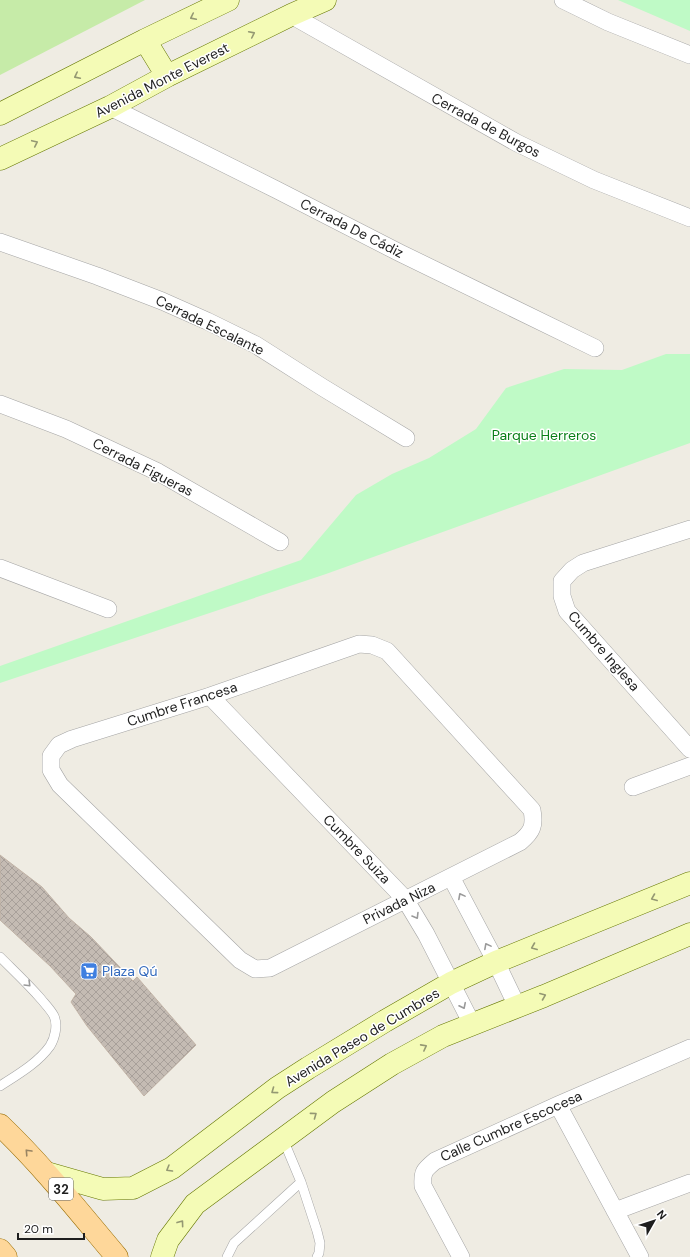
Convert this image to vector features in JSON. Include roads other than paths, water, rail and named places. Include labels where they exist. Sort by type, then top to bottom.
[{"type":"main road","name":"32","points":[[0,1125],[47,1173],[117,1257]]},
{"type":"main road","points":[[0,1250],[6,1257]]},
{"type":"street","points":[[0,114],[145,40],[228,0]]},
{"type":"street","name":"Avenida Monte Everest","points":[[0,159],[110,107],[167,76],[290,15],[325,0]]},
{"type":"street","points":[[563,0],[608,22],[690,55]]},
{"type":"street","name":"Cerrada de Burgos","points":[[290,15],[517,143],[594,180],[690,218]]},
{"type":"street","points":[[145,40],[167,76]]},
{"type":"street","name":"Cerrada De Cádiz","points":[[110,107],[400,253],[595,348]]},
{"type":"street","name":"Cerrada Escalante","points":[[0,242],[162,300],[207,321],[256,345],[406,438]]},
{"type":"street","name":"Cerrada Figueras","points":[[0,404],[66,429],[158,472],[280,542]]},
{"type":"street","name":"Cumbre Inglesa","points":[[690,529],[583,563],[572,570],[562,581],[562,596],[567,610],[690,749]]},
{"type":"street","points":[[0,568],[108,609]]},
{"type":"street","name":"Cumbre Francesa","points":[[255,969],[240,960],[60,785],[51,770],[51,756],[59,745],[72,739],[210,696],[359,644],[372,645],[387,650],[532,810],[534,822]]},
{"type":"street","name":"Cumbre Suiza","points":[[210,696],[405,899],[426,934],[472,1024]]},
{"type":"street","points":[[634,788],[690,766]]},
{"type":"street","name":"Privada Niza","points":[[255,969],[270,968],[520,842],[529,834],[534,822]]},
{"type":"street","points":[[451,877],[496,962],[517,1006]]},
{"type":"street","name":"Avenida Paseo de Cumbres","points":[[47,1173],[103,1189],[133,1188],[172,1168],[277,1088],[308,1068],[385,1021],[452,983],[496,962],[690,883]]},
{"type":"street","points":[[162,1257],[168,1240],[195,1204],[333,1102],[392,1064],[443,1036],[544,996],[690,934]]},
{"type":"street","name":"Calle Cumbre Escocesa","points":[[461,1257],[423,1186],[422,1175],[426,1168],[435,1161],[558,1105],[690,1048]]},
{"type":"street","points":[[558,1105],[640,1257]]},
{"type":"street","points":[[615,1212],[690,1183]]},
{"type":"lane","points":[[0,957],[49,1008],[54,1017],[56,1026],[54,1037],[43,1054],[0,1086]]},
{"type":"lane","points":[[283,1139],[301,1182],[318,1231],[320,1243],[317,1257]]},
{"type":"lane","points":[[227,1257],[234,1243],[301,1182]]},
{"type":"place","name":"Plaza Qú","points":[[89,971]]},
{"type":"park label","name":"Parque Herreros","points":[[544,435]]}]
